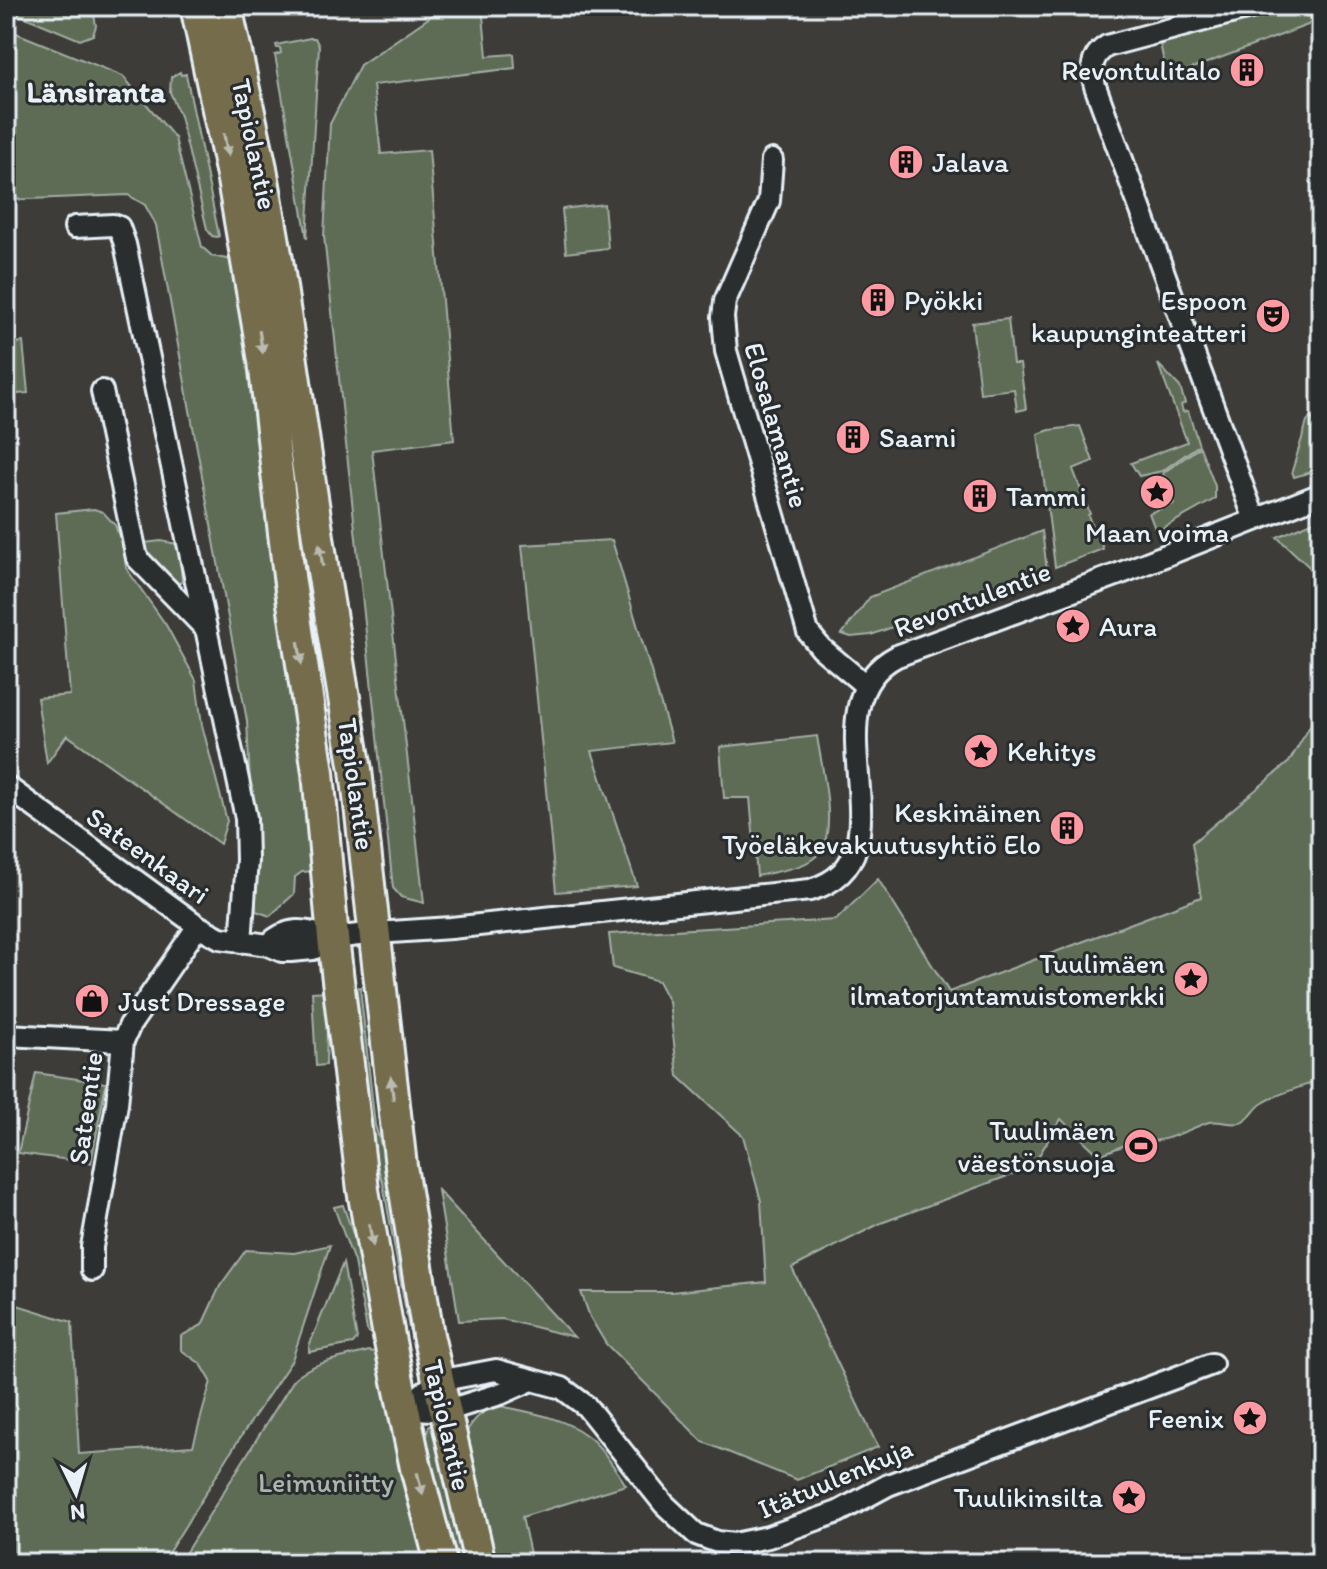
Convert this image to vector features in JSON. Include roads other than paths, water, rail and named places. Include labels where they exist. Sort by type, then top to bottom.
[{"type":"main road","name":"Tapiolantie","points":[[196,6],[224,66],[261,168],[356,770],[401,1166],[428,1335],[480,1563]]},
{"type":"main road","name":"Tapiolantie","points":[[226,6],[224,66],[236,194],[264,361],[289,576],[318,772],[333,938],[363,1190],[416,1468],[441,1563]]},
{"type":"street","points":[[1255,520],[1092,76],[1093,62],[1101,49],[1257,6]]},
{"type":"street","name":"Elosalamantie","points":[[772,160],[769,201],[725,301],[726,351],[808,632],[821,648],[865,685]]},
{"type":"street","points":[[75,227],[113,225],[119,227],[122,235],[246,818],[247,860],[241,942]]},
{"type":"street","points":[[102,391],[137,558],[206,629]]},
{"type":"street","name":"Revontulentie","points":[[865,685],[877,670],[897,656],[1116,575],[1321,494]]},
{"type":"street","points":[[333,938],[775,895],[824,886],[848,867],[859,836],[855,725],[865,685]]},
{"type":"street","name":"Sateenkaari","points":[[6,786],[198,926],[220,938],[268,945],[281,933],[306,931],[333,938]]},
{"type":"street","name":"Sateentie","points":[[92,1270],[92,1247],[117,1104],[123,1041],[130,1025],[198,926]]},
{"type":"street","points":[[6,1035],[123,1041]]},
{"type":"street","name":"Itätuulenkuja","points":[[404,1408],[438,1381],[496,1370],[562,1388],[586,1406],[664,1504],[696,1534],[734,1544],[752,1542],[838,1512],[888,1485],[1212,1364]]},
{"type":"street","points":[[404,1408],[445,1411],[500,1394],[529,1381]]},
{"type":"place","name":"Revontulitalo","points":[[1247,70]]},
{"type":"place","name":"Jalava","points":[[906,162]]},
{"type":"place","name":"Pyökki","points":[[878,300]]},
{"type":"place","name":"Espoon kaupunginteatteri","points":[[1273,316]]},
{"type":"place","name":"Saarni","points":[[853,437]]},
{"type":"place","name":"Maan voima","points":[[1157,492]]},
{"type":"place","name":"Tammi","points":[[980,496]]},
{"type":"place","name":"Aura","points":[[1073,626]]},
{"type":"place","name":"Kehitys","points":[[981,751]]},
{"type":"place","name":"Keskinäinen Työeläkevakuutusyhtiö Elo","points":[[1067,828]]},
{"type":"place","name":"Tuulimäen ilmatorjuntamuistomerkki","points":[[1191,979]]},
{"type":"place","name":"Just Dressage","points":[[92,1001]]},
{"type":"place","name":"Tuulimäen väestönsuoja","points":[[1141,1146]]},
{"type":"place","name":"Feenix","points":[[1250,1418]]},
{"type":"place","name":"Tuulikinsilta","points":[[1129,1497]]},
{"type":"district","name":"Länsiranta","points":[[96,91]]},
{"type":"park label","name":"Leimuniitty","points":[[326,1482]]}]
